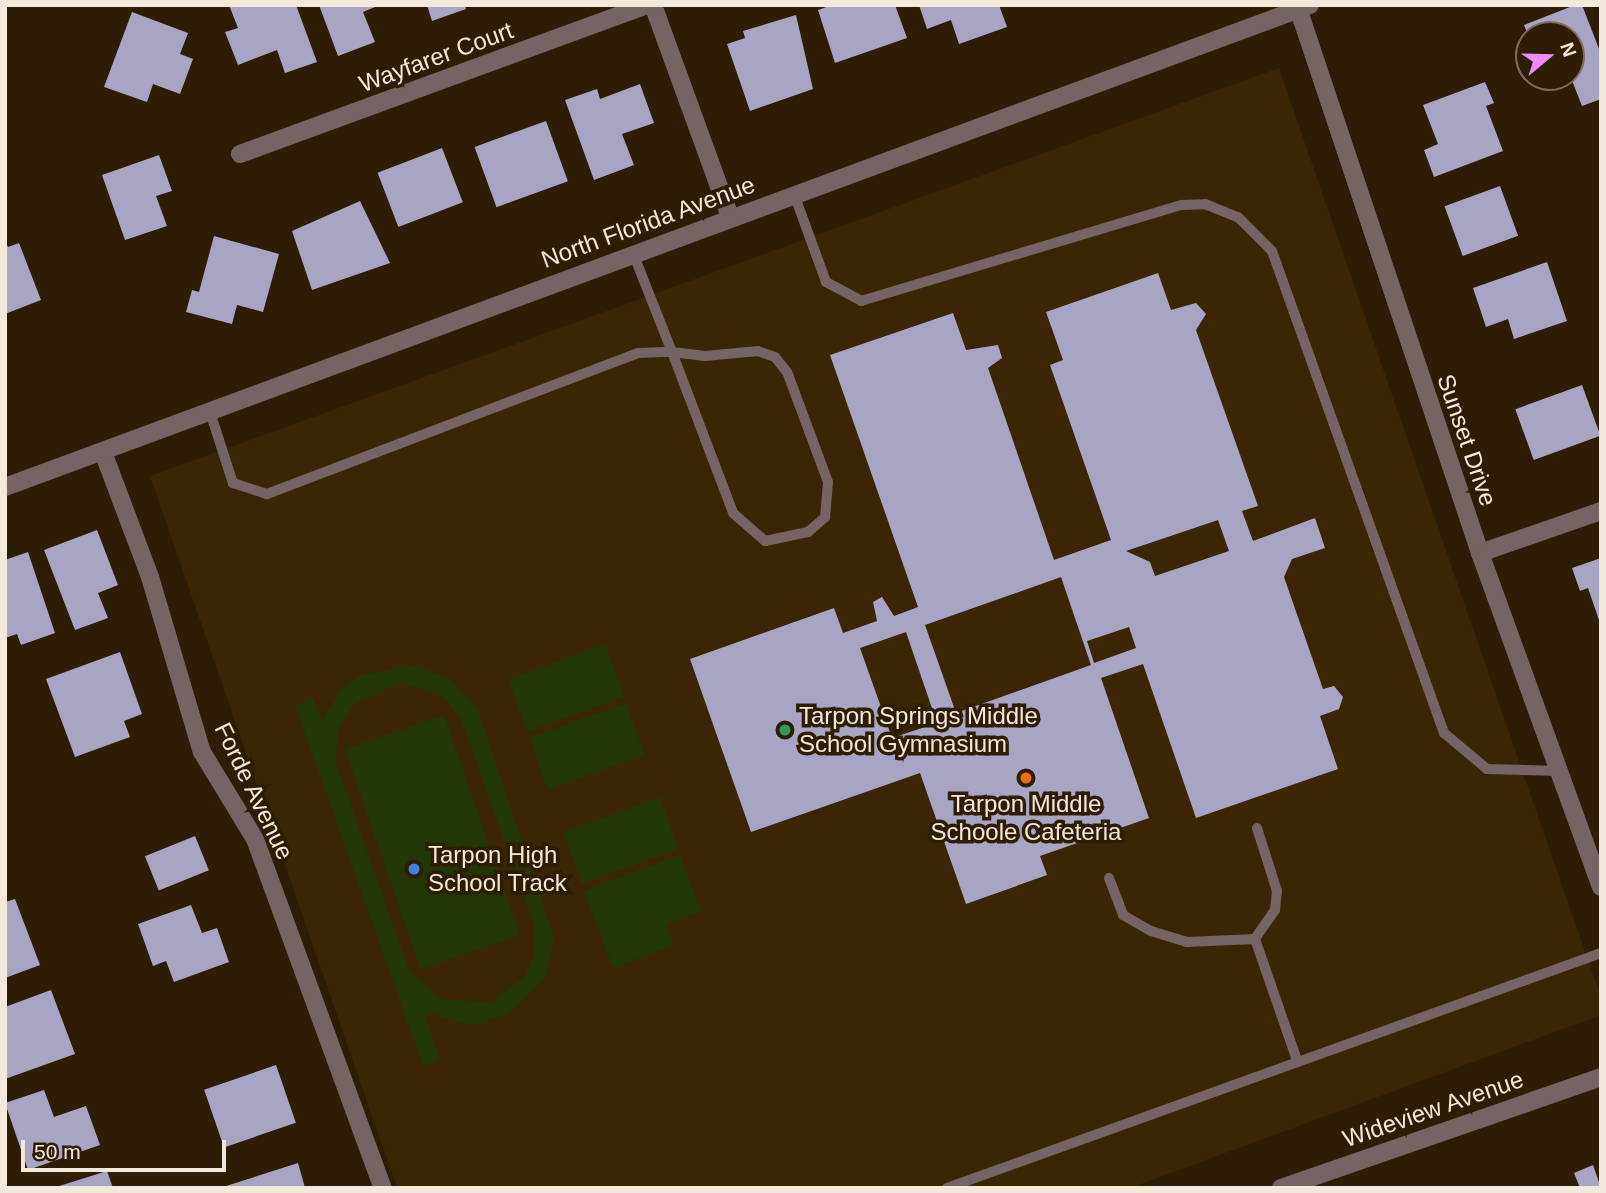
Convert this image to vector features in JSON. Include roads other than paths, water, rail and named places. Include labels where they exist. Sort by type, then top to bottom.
[{"type":"street","name":"Wayfarer Court","points":[[240,155],[651,5]]},
{"type":"street","points":[[651,5],[730,217]]},
{"type":"street","name":"North Florida Avenue","points":[[5,487],[1302,7]]},
{"type":"street","name":"Sunset Drive","points":[[1302,7],[1480,553],[1601,887]]},
{"type":"street","name":"Forde Avenue","points":[[103,452],[150,577],[202,751],[255,839],[383,1188]]},
{"type":"street","points":[[1480,553],[1601,511]]},
{"type":"street","name":"Wideview Avenue","points":[[1281,1188],[1601,1077]]},
{"type":"lane","points":[[794,194],[826,282],[861,301],[1182,205],[1205,204],[1238,217],[1272,251],[1444,733],[1487,769],[1560,771]]},
{"type":"lane","points":[[210,412],[233,483],[267,494],[638,353],[672,352],[705,356],[758,351],[775,357],[787,372],[828,482],[825,517],[808,532],[765,541],[733,513],[672,352],[633,253]]},
{"type":"lane","points":[[1255,939],[1275,910],[1277,891],[1257,828]]},
{"type":"lane","points":[[1109,878],[1123,915],[1151,931],[1186,942],[1255,939]]},
{"type":"lane","points":[[1255,939],[1297,1060]]},
{"type":"lane","points":[[947,1188],[1297,1060],[1601,953]]},
{"type":"place","name":"Tarpon Springs Middle School Gymnasium","points":[[785,730]]},
{"type":"place","name":"Tarpon Middle Schoole Cafeteria","points":[[1026,778]]},
{"type":"place","name":"Tarpon High School Track","points":[[414,869]]}]
